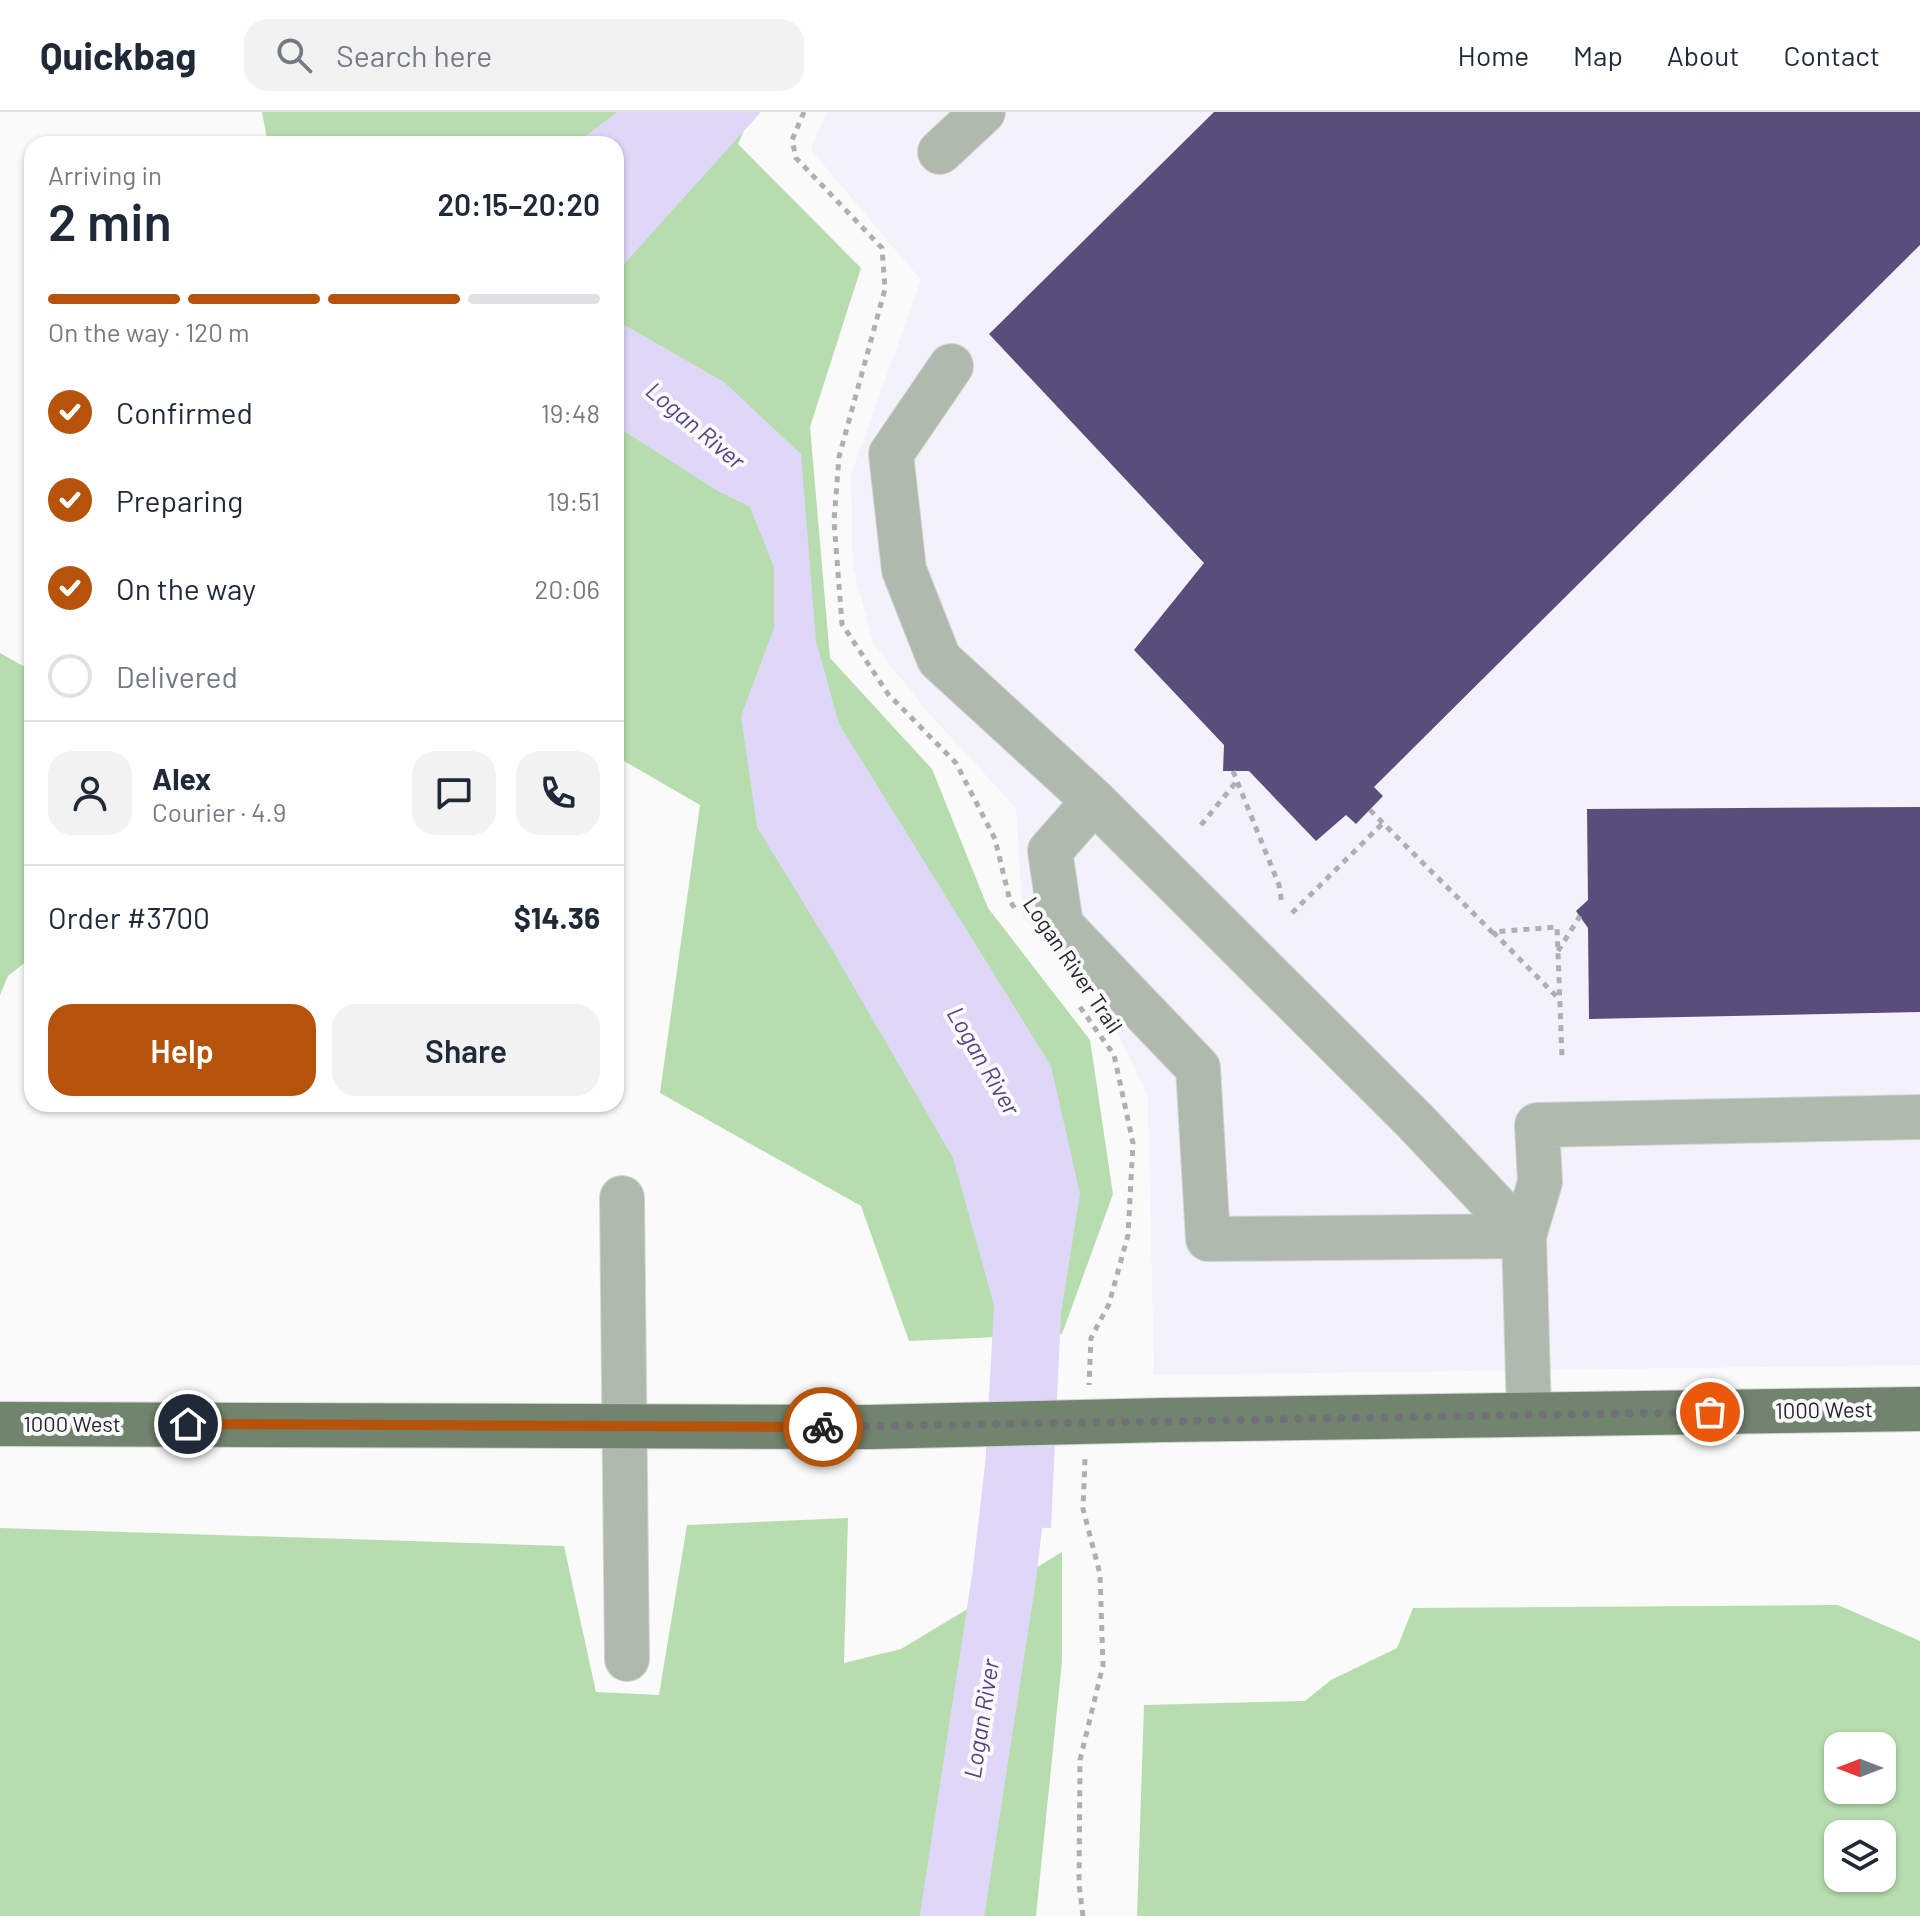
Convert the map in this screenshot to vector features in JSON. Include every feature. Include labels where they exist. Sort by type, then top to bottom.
[{"type":"main road","name":"1000 West","points":[[0,1424],[870,1427],[1920,1409]]},
{"type":"lane","points":[[940,152],[983,112]]},
{"type":"lane","points":[[951,366],[891,454],[904,570],[939,659],[1094,801],[1415,1121],[1524,1236]]},
{"type":"lane","points":[[1094,801],[1050,851],[1061,925],[1198,1068],[1208,1239],[1524,1236]]},
{"type":"lane","points":[[1529,1414],[1524,1236],[1540,1182],[1537,1125],[1920,1117]]},
{"type":"lane","points":[[622,1198],[627,1659]]},
{"type":"path","name":"Logan River Trail","points":[[804,112],[792,140],[796,158],[882,248],[885,289],[839,457],[834,521],[842,624],[888,694],[956,763],[995,839],[1010,901],[1018,914]]},
{"type":"path","points":[[1233,771],[1279,885],[1282,904]]},
{"type":"path","points":[[1201,825],[1237,781]]},
{"type":"path","points":[[1370,810],[1560,1000]]},
{"type":"path","points":[[1292,913],[1383,823]]},
{"type":"path","points":[[1558,952],[1580,916]]},
{"type":"path","points":[[1492,932],[1557,927],[1562,1057]]},
{"type":"path","name":"Logan River Trail","points":[[1077,1003],[1114,1055],[1133,1143],[1128,1235],[1109,1304],[1091,1338],[1088,1400]]},
{"type":"path","points":[[1083,1916],[1079,1884],[1080,1760],[1103,1665],[1100,1574],[1083,1509],[1086,1446]]},
{"type":"shaded area","points":[[826,112],[1920,112],[1920,1365],[1154,1375],[1148,1095],[1102,1001],[1023,917],[1016,808],[924,708],[873,643],[853,568],[851,474],[921,280],[811,150]]},
{"type":"green space","points":[[262,112],[752,112],[738,144],[861,268],[810,427],[830,658],[932,769],[988,908],[1090,1040],[1113,1194],[1062,1334],[909,1341],[861,1206],[660,1093],[700,805],[624,761],[624,136],[266,136]]},
{"type":"green space","points":[[0,653],[24,666],[24,963],[8,976],[0,995]]},
{"type":"green space","points":[[848,1518],[844,1663],[901,1649],[1062,1552],[1062,1661],[1036,1916],[0,1916],[0,1528],[564,1546],[596,1692],[659,1695],[687,1525]]},
{"type":"green space","points":[[1838,1605],[1920,1641],[1920,1916],[1137,1916],[1144,1705],[1305,1701],[1331,1680],[1397,1648],[1413,1608]]},
{"type":"water","points":[[617,112],[761,112],[624,264],[624,136],[586,136]]},
{"type":"water","points":[[624,325],[724,382],[801,454],[816,641],[839,724],[1051,1066],[1080,1194],[1061,1313],[1051,1528],[982,1526],[994,1305],[953,1158],[757,827],[741,716],[774,628],[774,567],[750,507],[716,490],[624,431]]},
{"type":"building","points":[[1214,112],[1920,112],[1920,245],[1374,787],[1383,796],[1356,824],[1346,815],[1316,841],[1249,771],[1223,771],[1224,745],[1134,650],[1204,563],[989,334]]},
{"type":"building","points":[[1920,807],[1920,1012],[1589,1019],[1588,928],[1576,911],[1588,900],[1587,809]]},
{"type":"waterway","name":"Logan River","points":[[952,1916],[1004,1578],[1020,1441]]},
{"type":"way so far","points":[[823,1427],[1710,1412]]},
{"type":"route","points":[[188,1424],[823,1427]]}]
